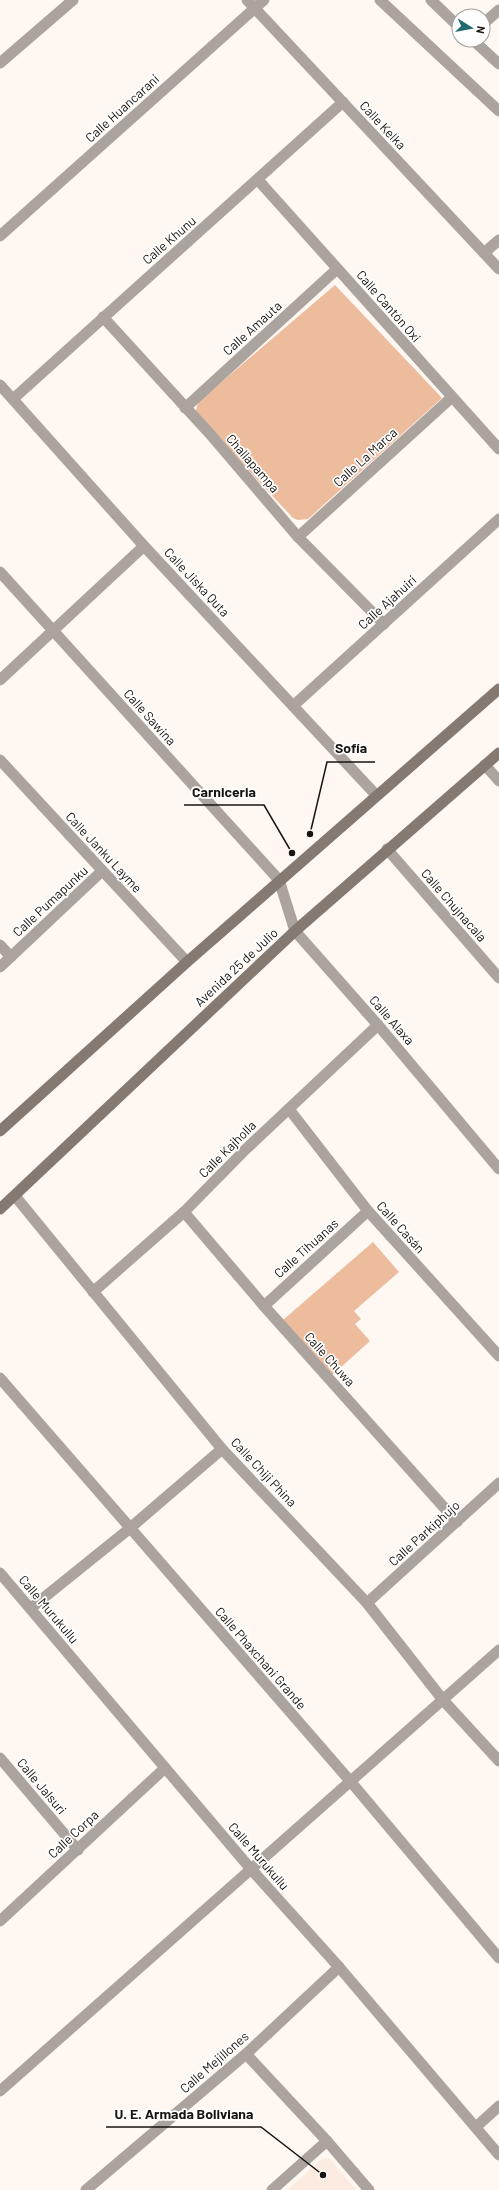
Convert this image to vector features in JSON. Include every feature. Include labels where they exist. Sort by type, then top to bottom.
[{"type":"main road","points":[[0,1132],[187,962],[376,795],[499,689]]},
{"type":"main road","name":"Avenida 25 de Julio","points":[[0,1209],[294,931],[499,753]]},
{"type":"street","points":[[0,63],[73,0]]},
{"type":"street","name":"Calle Huancarani","points":[[0,236],[251,4],[264,0]]},
{"type":"street","points":[[380,0],[499,111]]},
{"type":"street","points":[[431,0],[451,19]]},
{"type":"street","name":"Calle Kelka","points":[[251,4],[499,269]]},
{"type":"street","points":[[491,17],[499,10]]},
{"type":"street","points":[[482,48],[499,64]]},
{"type":"street","name":"Calle Khunu","points":[[13,399],[343,102]]},
{"type":"street","name":"Calle Cantón Oxi","points":[[258,180],[451,398],[499,449]]},
{"type":"street","points":[[484,253],[499,240]]},
{"type":"street","name":"Calle Amauta","points":[[185,408],[337,269]]},
{"type":"street","name":"Challapampa","points":[[103,317],[298,537],[384,624]]},
{"type":"street","name":"Calle Jiska Quta","points":[[0,385],[144,546],[376,795]]},
{"type":"street","name":"Calle La Marca","points":[[298,537],[451,398]]},
{"type":"street","name":"Calle Ajahuiri","points":[[293,706],[499,519]]},
{"type":"street","points":[[0,680],[144,546]]},
{"type":"street","name":"Calle Sawina","points":[[0,572],[280,880]]},
{"type":"street","name":"Calle Janku Layme","points":[[0,760],[187,962]]},
{"type":"street","points":[[485,765],[499,781]]},
{"type":"street","name":"Calle Chujnacala","points":[[387,850],[499,978]]},
{"type":"street","name":"Calle Pumapunku","points":[[0,967],[102,871]]},
{"type":"street","name":"Calle Alaxa","points":[[280,880],[294,931],[378,1025],[499,1170]]},
{"type":"street","points":[[0,945],[11,957]]},
{"type":"street","name":"Calle Kajholla","points":[[93,1292],[184,1212],[246,1149],[378,1025]]},
{"type":"street","name":"Calle Casán","points":[[289,1109],[368,1211],[499,1356]]},
{"type":"street","name":"Calle Chiji Phina","points":[[15,1196],[222,1449],[367,1603],[443,1700],[499,1761]]},
{"type":"street","name":"Calle Tihuanas","points":[[264,1306],[368,1211]]},
{"type":"street","name":"Calle Chuwa","points":[[184,1212],[264,1306],[456,1522]]},
{"type":"street","name":"Calle Phaxchani Grande","points":[[0,1378],[129,1529],[350,1782],[499,1958]]},
{"type":"street","points":[[31,1608],[129,1529],[222,1449]]},
{"type":"street","name":"Calle Parkiphujo","points":[[367,1603],[499,1483]]},
{"type":"street","name":"Calle Murukullu","points":[[0,1573],[250,1868],[339,1967],[499,2155]]},
{"type":"street","points":[[0,2091],[250,1868],[499,1650]]},
{"type":"street","name":"Calle Jalsuri","points":[[1,1760],[78,1850]]},
{"type":"street","name":"Calle Corpa","points":[[0,1921],[165,1768]]},
{"type":"street","name":"Calle Mejillones","points":[[86,2190],[246,2054],[339,1967]]},
{"type":"street","points":[[246,2054],[327,2141],[369,2190]]},
{"type":"street","points":[[476,2127],[499,2106]]},
{"type":"street","points":[[272,2190],[327,2141]]},
{"type":"shaded area","points":[[335,285],[442,398],[308,519],[298,520],[293,518],[198,416],[196,411],[198,402]]},
{"type":"shaded area","points":[[373,1242],[399,1272],[354,1311],[361,1319],[355,1324],[370,1341],[331,1376],[283,1320]]},
{"type":"shaded area","points":[[323,2158],[330,2159],[356,2190],[287,2190]]},
{"type":"place","name":"Sofía","points":[[310,834]]},
{"type":"place","name":"Carniceria","points":[[292,853]]},
{"type":"place","name":"U. E. Armada Boliviana","points":[[323,2175]]}]
